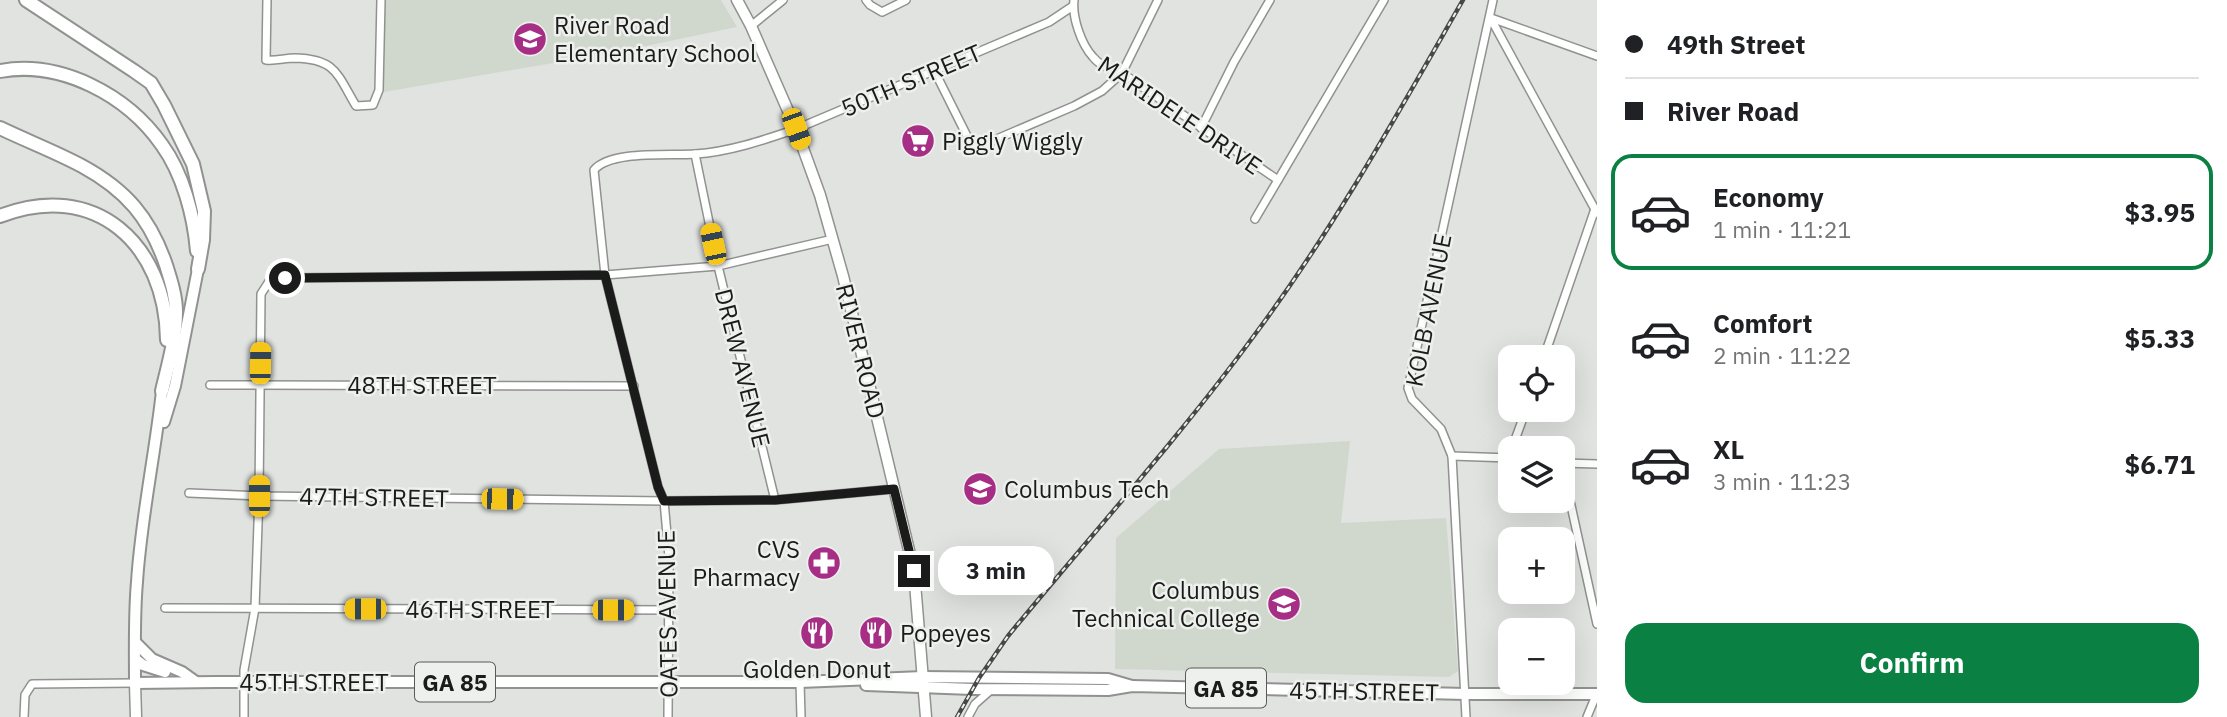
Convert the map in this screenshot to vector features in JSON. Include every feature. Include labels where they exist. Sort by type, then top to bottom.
[{"type":"highway","points":[[26,0],[150,83],[193,164],[204,211],[198,269]]},
{"type":"highway","points":[[0,71],[45,69],[75,78],[110,97],[143,123],[163,146],[182,187],[192,222],[198,269]]},
{"type":"highway","points":[[0,128],[99,176],[124,195],[149,226],[166,264],[176,304],[176,324],[162,391]]},
{"type":"highway","points":[[0,216],[31,208],[72,207],[92,212],[110,221],[133,241],[146,257],[165,307],[167,347],[162,391]]},
{"type":"main road","name":"RIVER ROAD","points":[[737,0],[796,129],[833,239],[914,571],[926,717]]},
{"type":"main road","points":[[156,448],[175,386],[198,269]]},
{"type":"main road","points":[[136,717],[136,582],[162,391]]},
{"type":"main road","points":[[135,642],[152,659],[182,672],[185,676]]},
{"type":"main road","points":[[135,659],[143,665],[185,676],[197,682]]},
{"type":"main road","name":"45TH STREET","points":[[135,683],[923,682],[1108,679],[1132,686]]},
{"type":"main road","name":"45TH STREET","points":[[923,682],[992,690],[1108,690],[1132,686],[1466,694],[1597,694]]},
{"type":"street","points":[[267,0],[266,60],[319,60],[331,66],[356,106],[373,104],[379,90],[382,0]]},
{"type":"street","points":[[751,26],[783,0]]},
{"type":"street","points":[[866,0],[883,12],[906,0]]},
{"type":"street","points":[[934,70],[970,142],[985,145],[1102,91],[1122,74],[1158,0]]},
{"type":"street","points":[[1201,128],[1234,62],[1270,0]]},
{"type":"street","points":[[1255,219],[1384,0]]},
{"type":"street","name":"KOLB AVENUE","points":[[1466,717],[1452,456],[1441,429],[1412,400],[1408,388],[1493,0]]},
{"type":"street","name":"MARIDELE DRIVE","points":[[1073,3],[1075,24],[1091,56],[1105,67],[1122,74],[1278,180]]},
{"type":"street","name":"50TH STREET","points":[[595,183],[594,170],[600,163],[611,160],[666,153],[695,154],[754,143],[796,129],[1049,22],[1073,3]]},
{"type":"street","points":[[1490,18],[1597,55]]},
{"type":"street","points":[[1490,18],[1597,209],[1548,345]]},
{"type":"street","name":"DREW AVENUE","points":[[695,154],[718,266],[775,500]]},
{"type":"street","name":"OATES AVENUE","points":[[595,183],[605,275],[658,487],[664,501],[669,556],[668,717]]},
{"type":"street","points":[[244,717],[244,683],[254,608],[259,496],[261,294],[270,280],[605,275],[718,266],[833,239]]},
{"type":"street","name":"48TH STREET","points":[[210,384],[634,386]]},
{"type":"street","points":[[1452,456],[1498,456]]},
{"type":"street","points":[[1575,463],[1597,464]]},
{"type":"street","name":"47TH STREET","points":[[189,493],[664,501],[775,500],[894,489]]},
{"type":"street","points":[[1573,513],[1597,624]]},
{"type":"street","name":"46TH STREET","points":[[165,608],[668,610]]},
{"type":"street","points":[[800,681],[801,717]]},
{"type":"street","name":"45TH STREET","points":[[24,717],[25,695],[32,684],[135,683]]},
{"type":"street","points":[[968,717],[975,704],[992,690]]},
{"type":"street","points":[[1587,717],[1597,694]]},
{"type":"shaded area","name":"River Road Elementary School","points":[[384,0],[721,0],[737,27],[617,52],[384,92]]},
{"type":"shaded area","name":"Columbus Technical College","points":[[1350,441],[1341,523],[1446,518],[1458,671],[1449,677],[1115,669],[1116,538],[1219,449]]},
{"type":"railway","points":[[957,717],[979,678],[1008,636],[1196,410],[1285,293],[1364,170],[1463,0]]},
{"type":"place","name":"River Road Elementary School","points":[[530,39]]},
{"type":"place","name":"Piggly Wiggly","points":[[918,141]]},
{"type":"place","name":"Columbus Tech","points":[[980,489]]},
{"type":"place","name":"CVS Pharmacy","points":[[824,563]]},
{"type":"place","name":"Columbus Technical College","points":[[1284,604]]},
{"type":"place","name":"Golden Donut","points":[[817,633]]},
{"type":"place","name":"Popeyes","points":[[876,633]]},
{"type":"route","points":[[285,278],[605,275],[658,487],[664,501],[775,500],[894,489],[914,571]]}]
